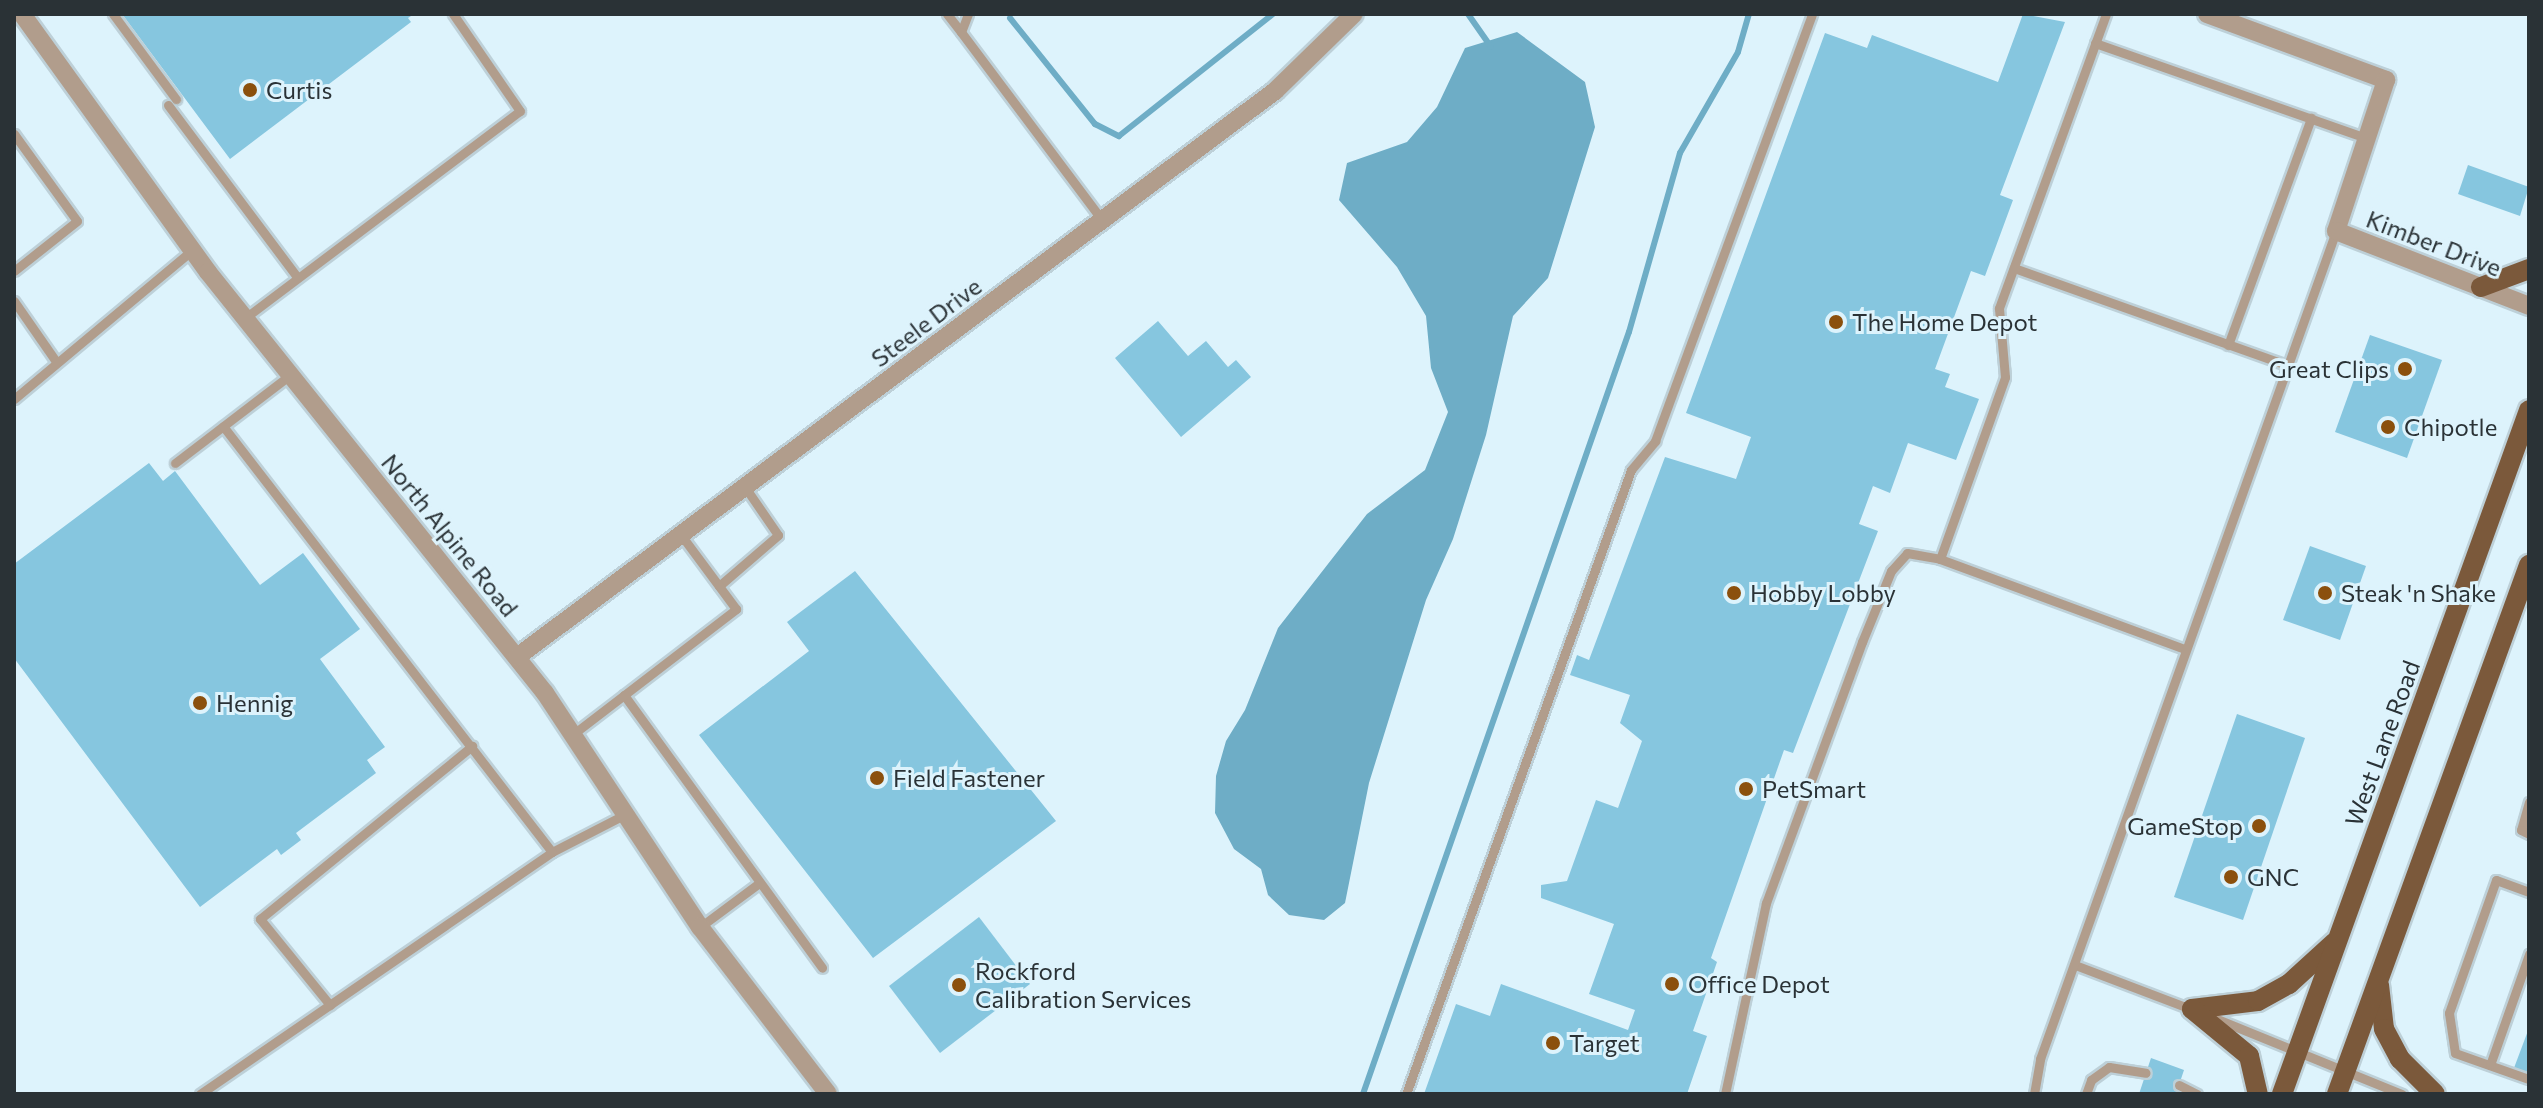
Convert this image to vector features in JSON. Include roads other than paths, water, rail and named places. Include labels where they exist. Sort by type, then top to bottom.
[{"type":"main road","points":[[2481,287],[2529,269]]},
{"type":"main road","name":"West Lane Road","points":[[2282,1094],[2529,410]]},
{"type":"main road","points":[[2337,1094],[2529,565]]},
{"type":"main road","points":[[2192,1009],[2258,1001],[2289,984],[2338,939]]},
{"type":"main road","points":[[2379,980],[2384,1029],[2400,1059],[2435,1094]]},
{"type":"main road","points":[[2192,1009],[2249,1056],[2258,1094]]},
{"type":"street","name":"North Alpine Road","points":[[22,14],[192,250],[517,657],[700,927],[828,1094]]},
{"type":"street","name":"Steele Drive","points":[[517,657],[1275,91],[1354,14]]},
{"type":"street","name":"Kimber Drive","points":[[2207,14],[2386,80],[2336,231],[2529,306]]},
{"type":"lane","points":[[113,14],[298,278]]},
{"type":"lane","points":[[245,318],[520,111],[453,14]]},
{"type":"lane","points":[[947,14],[1102,220]]},
{"type":"lane","points":[[961,32],[968,14]]},
{"type":"lane","points":[[1406,1094],[1631,470],[1655,441],[1812,14]]},
{"type":"lane","points":[[1940,559],[2005,377],[1999,308],[2106,14]]},
{"type":"lane","points":[[2095,43],[2367,138]]},
{"type":"lane","points":[[2228,345],[2311,118]]},
{"type":"lane","points":[[14,134],[77,221],[14,271]]},
{"type":"lane","points":[[2034,1094],[2040,1059],[2336,231]]},
{"type":"lane","points":[[14,399],[55,360],[192,250]]},
{"type":"lane","points":[[2014,268],[2287,365]]},
{"type":"lane","points":[[14,301],[55,360]]},
{"type":"lane","points":[[175,463],[290,375]]},
{"type":"lane","points":[[223,426],[552,852]]},
{"type":"lane","points":[[719,586],[778,535],[745,487]]},
{"type":"lane","points":[[572,735],[736,609],[681,535]]},
{"type":"lane","points":[[1725,1094],[1766,903],[1862,642],[1891,571],[1907,553],[1940,559],[2185,649]]},
{"type":"lane","points":[[624,695],[822,968]]},
{"type":"lane","points":[[330,1005],[260,919],[472,746]]},
{"type":"lane","points":[[2529,802],[2521,830],[2529,834]]},
{"type":"lane","points":[[200,1094],[552,852],[622,816]]},
{"type":"lane","points":[[2529,892],[2496,880],[2449,1013],[2455,1053],[2529,1079]]},
{"type":"lane","points":[[700,927],[759,883]]},
{"type":"lane","points":[[2490,1065],[2529,954]]},
{"type":"lane","points":[[2075,965],[2298,1049],[2345,1074],[2402,1094]]},
{"type":"lane","points":[[2086,1094],[2100,1070],[2146,1073]]},
{"type":"lane","points":[[2179,1085],[2197,1094]]},
{"type":"water","points":[[1517,32],[1585,82],[1595,127],[1548,278],[1513,316],[1486,435],[1453,539],[1426,600],[1369,783],[1345,903],[1324,920],[1289,915],[1268,895],[1261,869],[1234,849],[1215,813],[1216,776],[1226,741],[1245,710],[1278,628],[1367,514],[1425,470],[1448,412],[1431,368],[1426,316],[1397,267],[1339,200],[1347,163],[1407,142],[1437,107],[1465,48]]},
{"type":"waterway","points":[[1010,18],[1095,124],[1119,136],[1273,14]]},
{"type":"waterway","points":[[1468,14],[1491,47]]},
{"type":"waterway","points":[[1363,1094],[1629,332],[1680,153],[1738,52],[1749,14]]},
{"type":"place","name":"Curtis","points":[[250,90]]},
{"type":"place","name":"The Home Depot","points":[[1836,322]]},
{"type":"place","name":"Great Clips","points":[[2405,369]]},
{"type":"place","name":"Chipotle","points":[[2388,427]]},
{"type":"place","name":"Hobby Lobby","points":[[1734,593]]},
{"type":"place","name":"Steak 'n Shake","points":[[2325,593]]},
{"type":"place","name":"Hennig","points":[[200,703]]},
{"type":"place","name":"Field Fastener","points":[[877,778]]},
{"type":"place","name":"PetSmart","points":[[1746,789]]},
{"type":"place","name":"GameStop","points":[[2259,826]]},
{"type":"place","name":"GNC","points":[[2231,877]]},
{"type":"place","name":"Office Depot","points":[[1672,984]]},
{"type":"place","name":"Rockford Calibration Services","points":[[959,985]]},
{"type":"place","name":"Target","points":[[1553,1043]]}]
